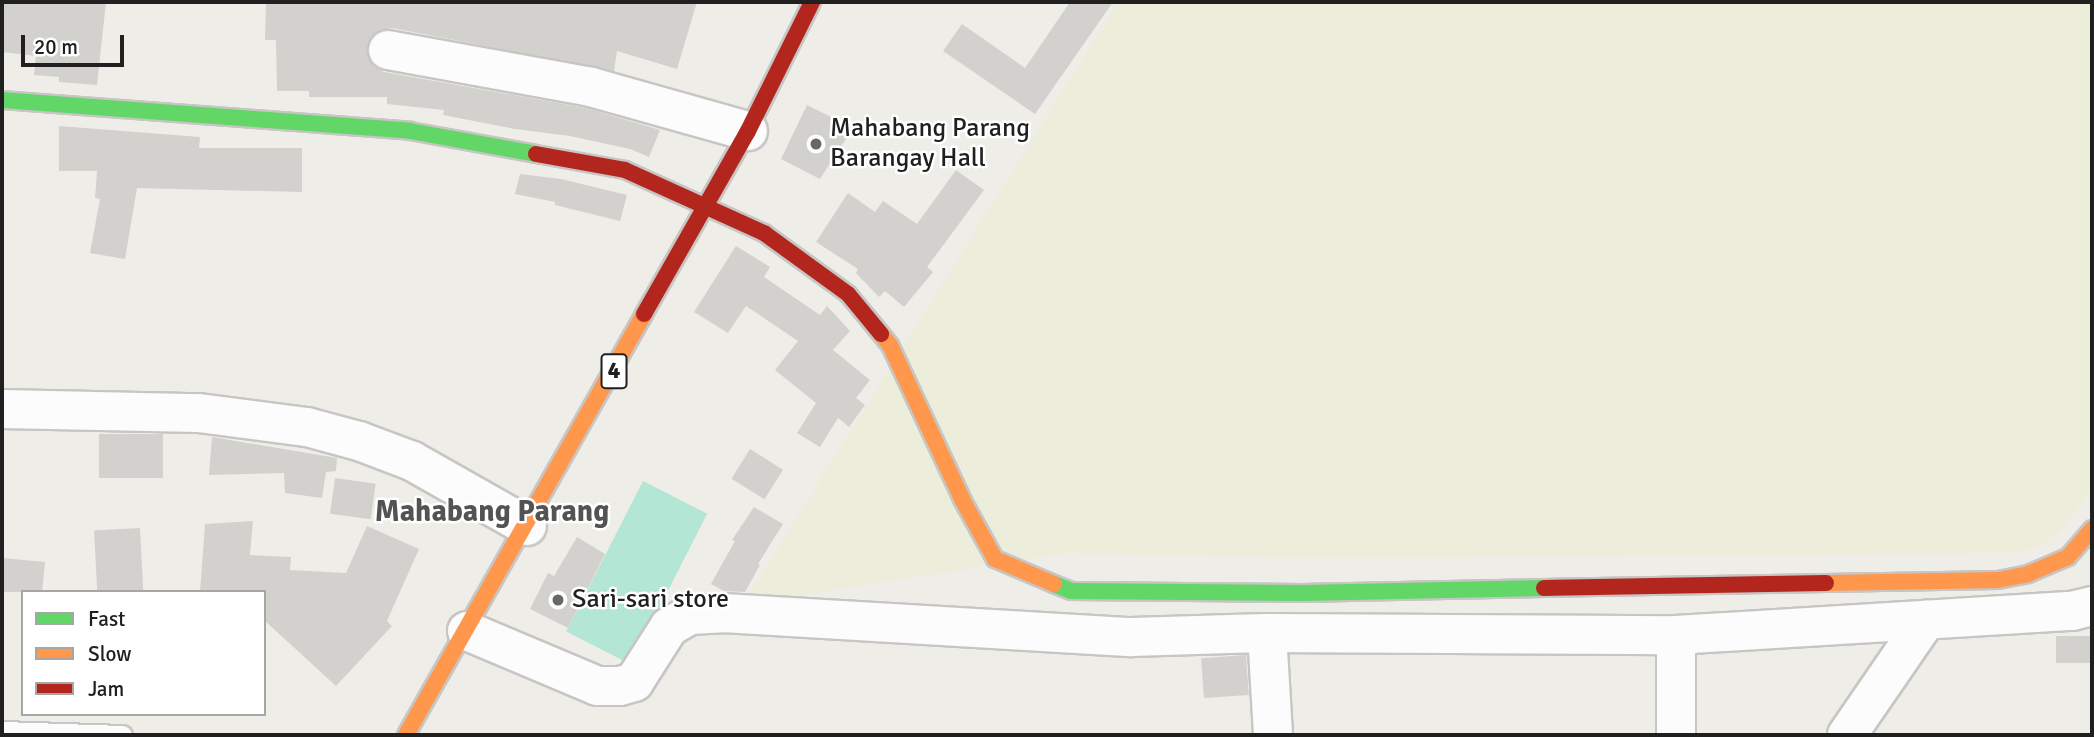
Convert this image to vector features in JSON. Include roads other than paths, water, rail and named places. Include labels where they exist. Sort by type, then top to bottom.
[{"type":"main road","name":"4","points":[[406,735],[527,526],[748,131],[812,2]]},
{"type":"main road","points":[[2,100],[260,117],[410,131],[625,170],[764,233],[848,295],[890,345],[962,500],[995,559],[1071,591],[1302,593],[1998,580],[2028,574],[2068,557],[2092,529]]},
{"type":"street","points":[[388,50],[591,87],[748,131]]},
{"type":"street","points":[[2,409],[199,413],[307,427],[359,441],[412,461],[527,526]]},
{"type":"street","points":[[467,631],[597,686],[620,686],[634,682],[669,627],[690,615],[723,613],[1131,637],[1267,633],[1676,635],[2072,611],[2092,606]]},
{"type":"street","points":[[1847,735],[1926,620]]},
{"type":"street","points":[[1267,633],[1273,735]]},
{"type":"street","points":[[1676,635],[1676,735]]},
{"type":"lane","points":[[2,731],[122,735]]},
{"type":"place","name":"Mahabang Parang Barangay Hall","points":[[816,144]]},
{"type":"place","name":"Sari-sari store","points":[[558,600]]},
{"type":"district","name":"Mahabang Parang","points":[[492,512]]}]
